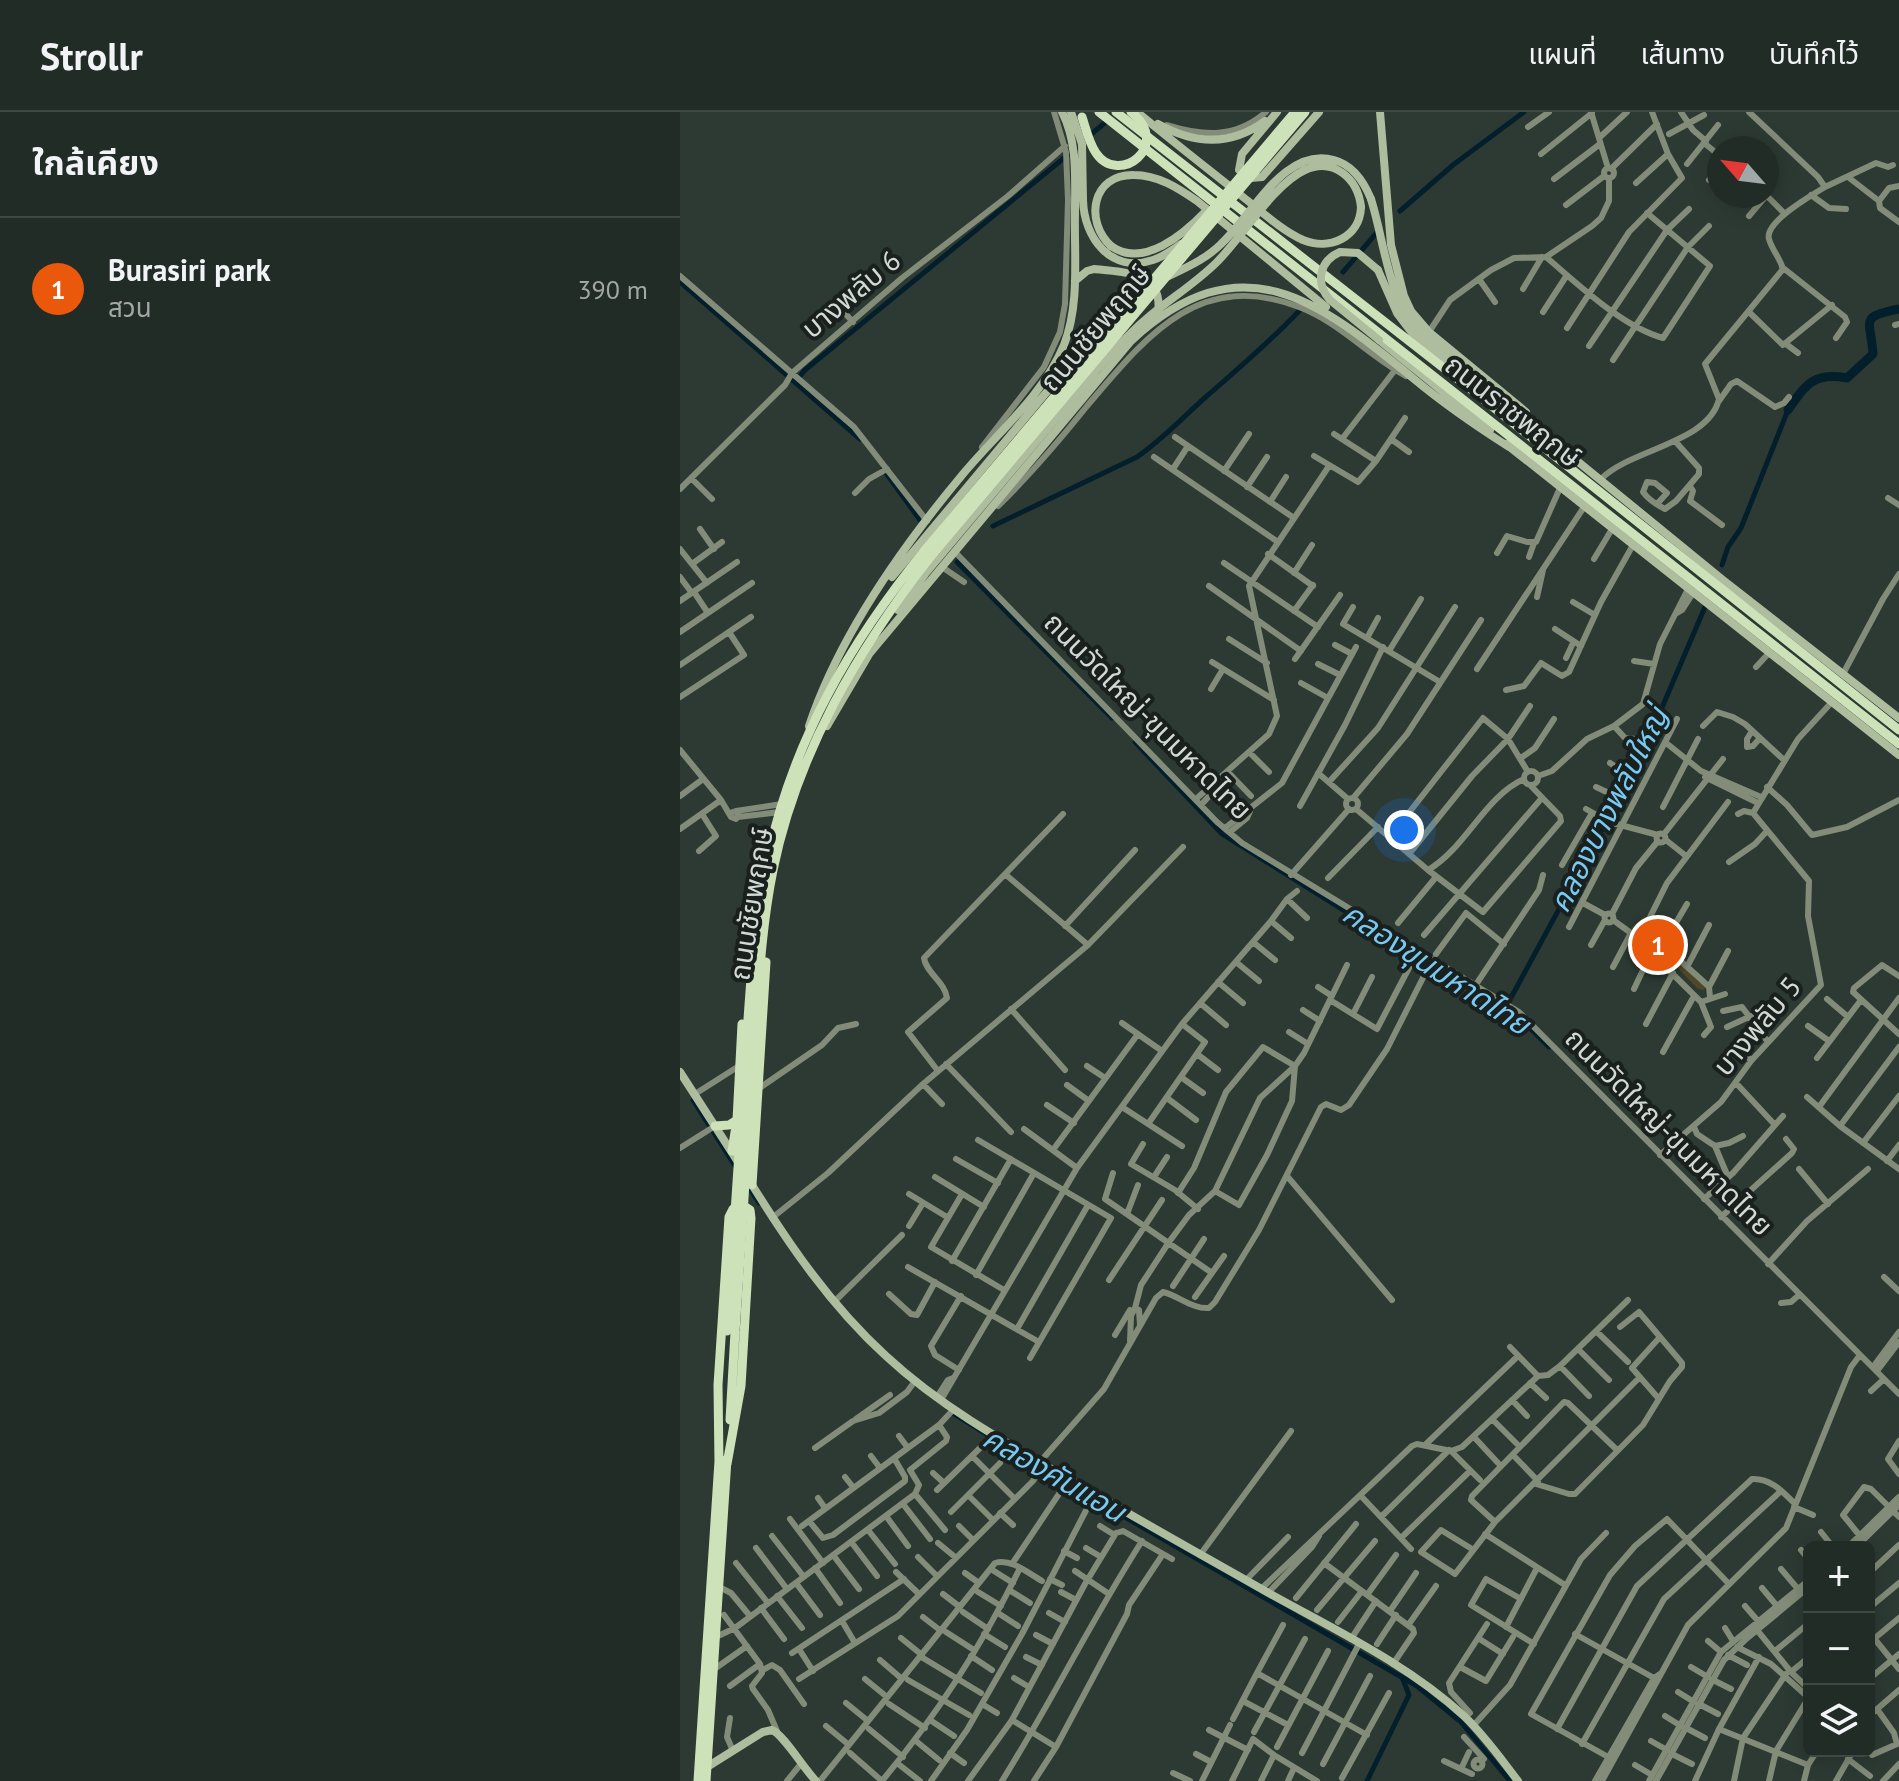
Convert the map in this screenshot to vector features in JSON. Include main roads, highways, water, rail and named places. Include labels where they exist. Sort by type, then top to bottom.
[{"type":"main road","points":[[797,761],[827,680],[886,577],[964,473],[1013,419],[1057,359],[1071,319],[1075,281],[1072,152],[1070,132],[1062,112]]},
{"type":"main road","points":[[1071,112],[1080,133],[1072,152],[1085,224],[1104,252],[1121,262],[1157,259],[1182,244],[1216,216],[1304,112]]},
{"type":"main road","points":[[1277,112],[1239,160],[1239,170],[1251,178],[1262,177],[1319,112]]},
{"type":"main road","points":[[1140,114],[1188,138],[1218,140],[1244,133],[1277,112]]},
{"type":"main road","points":[[1294,112],[1192,225],[1167,242],[1145,252],[1127,254],[1111,246],[1099,233],[1095,224],[1095,205],[1104,188],[1119,177],[1149,177],[1178,188],[1197,201],[1262,252],[1416,381],[1509,447]]},
{"type":"main road","name":"ถนนชัยพฤกษ์","points":[[768,879],[812,751],[843,686],[928,553],[1294,112]]},
{"type":"main road","name":"ถนนชัยพฤกษ์","points":[[698,1780],[723,1464],[751,1034],[768,879],[781,808],[797,761],[831,687],[889,596],[1304,112]]},
{"type":"main road","points":[[1380,112],[1391,245],[1396,273],[1411,311],[1429,332],[1522,408],[1549,436]]},
{"type":"main road","points":[[812,751],[870,653],[925,574],[1094,373],[1144,321],[1218,261],[1279,191],[1304,170],[1326,166],[1345,174],[1356,186],[1361,207],[1357,225],[1342,240],[1326,244],[1302,239],[1267,215],[1140,114]]},
{"type":"main road","points":[[1081,115],[1095,152],[1103,160],[1118,166],[1132,162],[1145,149],[1147,140],[1145,126],[1122,117]]},
{"type":"main road","name":"ถนนราชพฤกษ์","points":[[1102,115],[1122,117],[1899,730]]},
{"type":"main road","name":"ถนนราชพฤกษ์","points":[[1122,117],[1727,610],[1851,706],[1898,750]]},
{"type":"main road","points":[[860,619],[897,570],[1119,307],[1156,282],[1210,254],[1277,180],[1294,166],[1315,159],[1339,161],[1357,174],[1371,199],[1393,282],[1411,323],[1452,360],[1549,436]]},
{"type":"main road","points":[[1509,447],[1330,300],[1320,279],[1325,263],[1340,252],[1358,253],[1378,270],[1397,313],[1416,338],[1543,440],[1580,476]]},
{"type":"main road","points":[[1075,281],[1094,269],[1149,281],[1159,297],[1157,318]]},
{"type":"main road","points":[[870,653],[1131,341],[1157,318],[1196,297],[1245,288],[1271,290],[1300,298],[1342,321]]},
{"type":"main road","name":"ถนนราชพฤกษ์","points":[[1549,436],[1740,593],[1899,718]]},
{"type":"main road","name":"ถนนราชพฤกษ์","points":[[1509,447],[1831,703],[1898,750]]},
{"type":"main road","points":[[1698,571],[1740,593]]},
{"type":"main road","points":[[1693,592],[1727,610]]},
{"type":"main road","points":[[732,1151],[737,1120],[748,935],[768,879]]},
{"type":"main road","points":[[752,1185],[768,879]]},
{"type":"main road","points":[[680,1072],[684,1083],[695,1094],[711,1128],[732,1151],[772,1218],[835,1301],[912,1386],[939,1398],[952,1411],[1040,1468],[1068,1480],[1093,1498],[1393,1664],[1476,1723],[1518,1781]]},
{"type":"main road","points":[[711,1128],[729,1125],[737,1120]]},
{"type":"main road","points":[[736,1133],[741,1143],[747,1144],[756,1130]]},
{"type":"main road","points":[[744,1206],[750,1210],[751,1218],[741,1386],[723,1464],[718,1385],[729,1217],[733,1209],[744,1206]]},
{"type":"main road","name":"ถนนชัยพฤกษ์","points":[[698,1780],[707,1767],[719,1587],[723,1464]]},
{"type":"main road","points":[[707,1767],[763,1732],[777,1731],[800,1765],[818,1781]]},
{"type":"waterway","points":[[1400,211],[1453,165],[1524,112]]},
{"type":"waterway","points":[[1088,137],[1108,120]]},
{"type":"waterway","points":[[796,381],[805,370],[1075,149]]},
{"type":"waterway","points":[[1343,272],[1379,230]]},
{"type":"waterway","name":"คลองขุนมหาดไทย","points":[[680,282],[860,439]]},
{"type":"waterway","name":"คลองบางพลับใหญ่","points":[[1788,410],[1812,382],[1826,377],[1847,378],[1873,354],[1872,318],[1899,309]]},
{"type":"waterway","points":[[993,526],[1137,457],[1255,354],[1300,310]]},
{"type":"waterway","name":"คลองบางพลับใหญ่","points":[[1722,565],[1728,547],[1741,528],[1788,410]]},
{"type":"waterway","name":"คลองขุนมหาดไทย","points":[[883,469],[920,520]]},
{"type":"waterway","name":"คลองขุนมหาดไทย","points":[[957,562],[1112,718]]},
{"type":"waterway","name":"คลองบางพลับใหญ่","points":[[1506,1007],[1640,759],[1705,607]]},
{"type":"waterway","name":"คลองขุนมหาดไทย","points":[[1135,742],[1222,834],[1426,962],[1517,1015],[1549,1047]]},
{"type":"waterway","name":"คลองคันแอน","points":[[693,1100],[737,1169]]},
{"type":"waterway","name":"คลองคันแอน","points":[[747,1184],[759,1203]]},
{"type":"waterway","name":"คลองคันแอน","points":[[951,1412],[1040,1468],[1417,1686],[1461,1722],[1510,1781]]},
{"type":"waterway","points":[[1367,1781],[1409,1695],[1402,1677]]},
{"type":"place","name":"Burasiri park","points":[[1658,945]]}]
